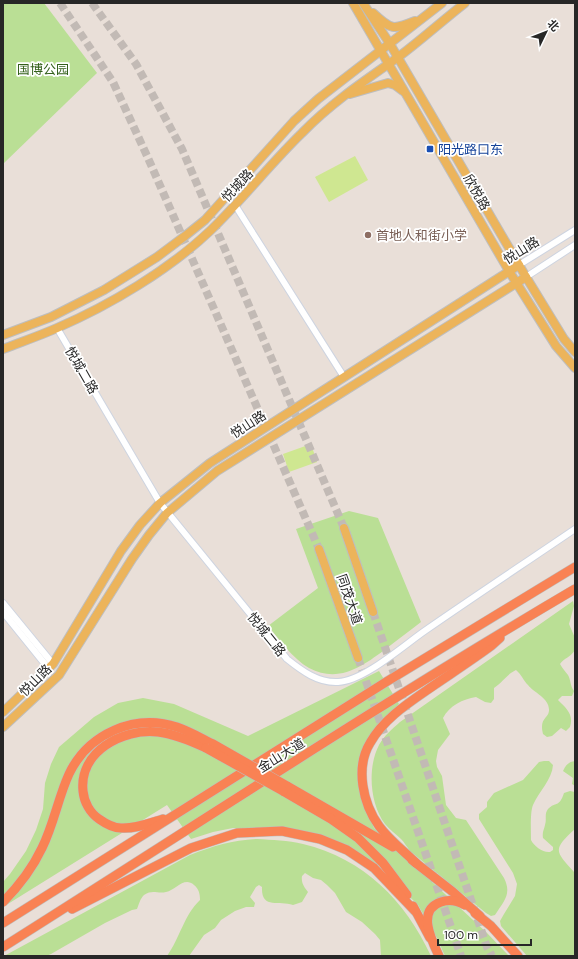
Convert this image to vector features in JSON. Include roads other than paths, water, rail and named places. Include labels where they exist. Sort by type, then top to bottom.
[{"type":"highway","name":"金山大道","points":[[3,923],[386,682],[575,567]]},
{"type":"highway","name":"金山大道","points":[[3,947],[363,718],[575,589]]},
{"type":"highway","points":[[416,863],[380,828],[367,805],[362,776],[364,761],[369,744],[382,726],[402,708],[491,646],[512,626]]},
{"type":"highway","points":[[3,902],[23,880],[37,858],[48,836],[61,794],[70,772],[91,744],[102,736],[127,725],[142,722],[158,723],[176,727],[192,733],[210,746],[382,840],[416,863],[453,892],[480,916],[518,956]]},
{"type":"highway","points":[[172,817],[128,828],[114,827],[104,823],[96,817],[86,802],[83,794],[82,786],[85,769],[90,760],[106,744],[117,739],[142,732],[157,732],[173,735],[210,746]]},
{"type":"highway","points":[[285,788],[358,838],[383,863],[404,890],[439,956]]},
{"type":"highway","points":[[23,935],[191,848],[237,833],[282,831],[320,839],[347,850],[374,868],[415,911]]},
{"type":"highway","points":[[430,938],[428,914],[438,902],[445,900],[458,902],[480,916]]},
{"type":"main road","name":"欣悦路","points":[[353,3],[382,50],[516,283],[556,346],[575,368]]},
{"type":"main road","name":"欣悦路","points":[[363,3],[398,57],[526,277],[564,339],[575,352]]},
{"type":"main road","points":[[363,3],[384,23],[393,27],[399,27],[427,16]]},
{"type":"main road","name":"悦城路","points":[[3,335],[51,317],[104,290],[157,257],[186,236],[205,220],[294,122],[318,99],[442,3]]},
{"type":"main road","name":"悦城路","points":[[3,349],[57,328],[105,304],[164,268],[211,230],[302,132],[465,3]]},
{"type":"main road","points":[[346,96],[388,83],[395,85],[405,92]]},
{"type":"main road","name":"悦山路","points":[[3,712],[51,667],[121,550],[140,525],[160,503],[210,463],[519,265]]},
{"type":"main road","name":"悦山路","points":[[3,727],[59,676],[132,559],[148,535],[167,513],[217,471],[526,277]]},
{"type":"main road","name":"同茂大道","points":[[344,528],[373,612]]},
{"type":"main road","name":"同茂大道","points":[[319,549],[358,658]]},
{"type":"street","points":[[235,205],[344,377]]},
{"type":"street","name":"悦山路","points":[[519,265],[575,230]]},
{"type":"street","name":"悦山路","points":[[526,277],[575,245]]},
{"type":"street","name":"悦城二路","points":[[57,328],[167,513],[287,659],[305,674],[323,680],[338,682],[352,680],[368,671],[432,625],[575,530]]},
{"type":"street","points":[[3,603],[51,667]]},
{"type":"street","points":[[3,612],[51,667]]},
{"type":"tunnel","points":[[60,3],[113,82],[148,158],[319,549]]},
{"type":"tunnel","points":[[92,3],[136,64],[182,149],[344,528]]},
{"type":"tunnel","points":[[373,612],[487,947],[492,956]]},
{"type":"tunnel","points":[[358,658],[461,956]]},
{"type":"place","name":"阳光路口东","points":[[430,149]]},
{"type":"place","name":"首地人和街小学","points":[[368,235]]},
{"type":"park label","name":"国博公园","points":[[43,69]]}]
